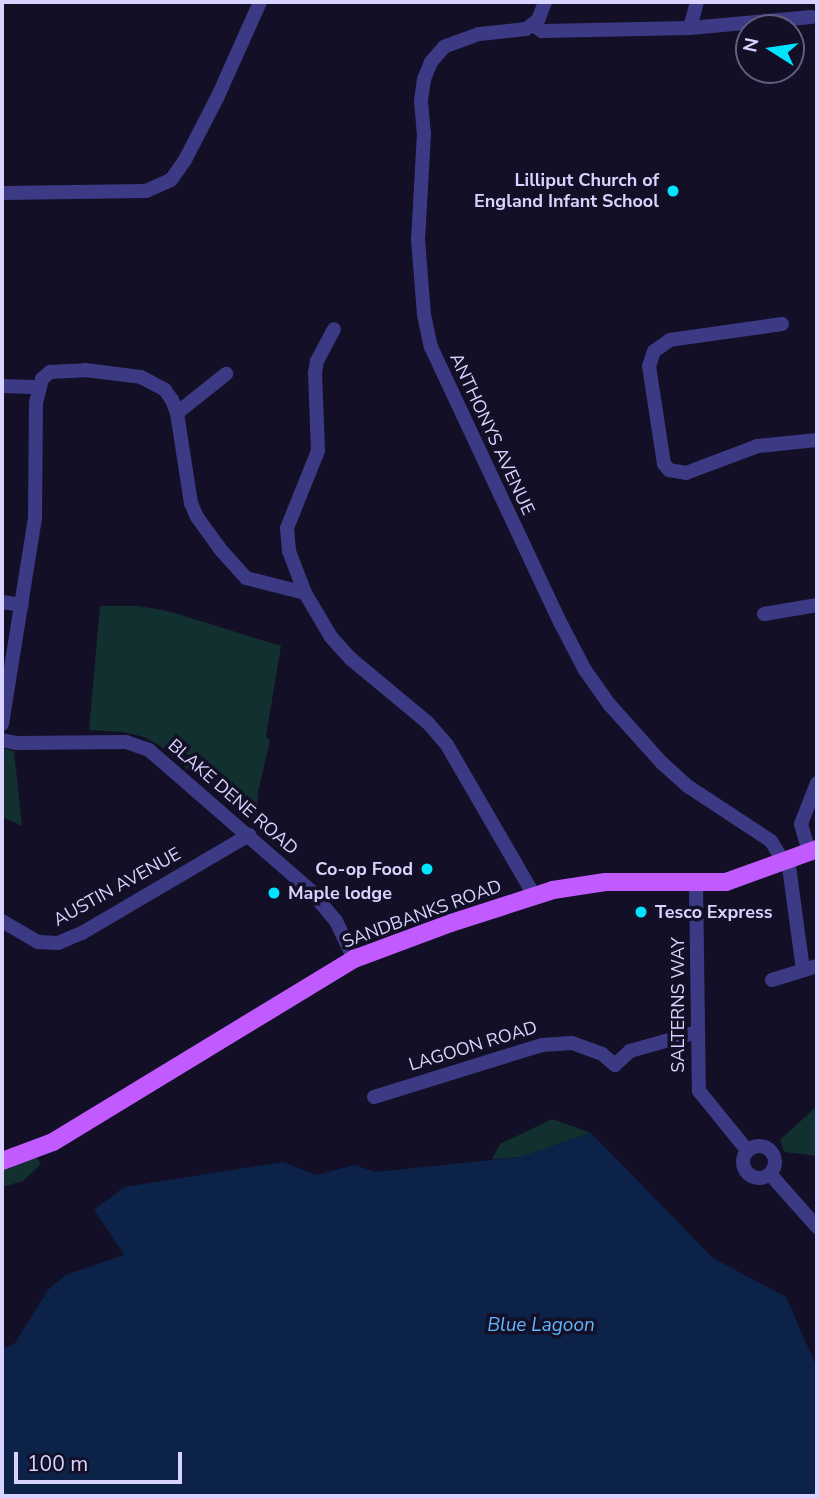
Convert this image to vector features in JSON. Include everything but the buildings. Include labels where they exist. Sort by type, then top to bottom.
[{"type":"main road","name":"SANDBANKS ROAD","points":[[2,1161],[53,1142],[354,959],[534,895],[605,882],[696,884],[736,879],[813,851]]},
{"type":"street","points":[[2,193],[146,191],[171,180],[185,160],[260,2]]},
{"type":"street","points":[[545,2],[533,24],[542,31],[690,28],[816,17]]},
{"type":"street","points":[[690,28],[696,2]]},
{"type":"street","name":"ANTHONYS AVENUE","points":[[533,24],[519,31],[479,34],[452,43],[436,54],[424,79],[421,101],[424,133],[418,239],[424,315],[431,347],[537,575],[585,670],[609,704],[662,763],[689,787],[771,841],[786,860]]},
{"type":"street","points":[[782,324],[670,340],[654,351],[649,366],[664,464],[669,470],[686,473],[758,446],[817,440]]},
{"type":"street","points":[[334,329],[317,361],[315,373],[318,451],[292,509],[287,528],[289,551],[305,593],[338,644],[428,723],[447,746],[534,895]]},
{"type":"street","points":[[2,724],[35,517],[36,403],[40,387],[50,372],[121,373],[148,380],[165,390],[177,413],[185,479],[197,517],[238,572],[246,578],[305,593]]},
{"type":"street","points":[[177,413],[226,374]]},
{"type":"street","points":[[2,386],[40,387]]},
{"type":"street","points":[[2,602],[22,606]]},
{"type":"street","points":[[764,614],[817,605]]},
{"type":"street","name":"BLAKE DENE ROAD","points":[[2,740],[16,743],[126,742],[149,750],[249,835],[324,904],[354,959]]},
{"type":"street","points":[[813,851],[801,824],[817,783]]},
{"type":"street","name":"AUSTIN AVENUE","points":[[2,921],[38,942],[58,943],[82,933],[249,835]]},
{"type":"street","points":[[772,980],[810,968],[786,860]]},
{"type":"street","name":"SALTERNS WAY","points":[[696,884],[699,1091],[747,1150]]},
{"type":"street","name":"LAGOON ROAD","points":[[374,1097],[558,1041],[602,1054],[615,1065],[630,1051],[697,1032]]},
{"type":"street","name":"SALTERNS WAY","points":[[761,1146],[771,1151],[775,1163],[770,1174],[758,1178],[748,1175],[742,1161],[747,1150],[761,1146]]},
{"type":"street","name":"SALTERNS WAY","points":[[770,1174],[817,1227]]},
{"type":"green space","points":[[100,606],[138,606],[168,611],[281,646],[266,736],[270,741],[258,792],[256,827],[160,746],[144,737],[123,732],[89,730]]},
{"type":"green space","points":[[2,748],[14,751],[22,826],[2,817]]},
{"type":"green space","points":[[817,1106],[817,1156],[784,1152],[780,1140]]},
{"type":"green space","points":[[552,1119],[591,1133],[521,1157],[492,1159],[500,1144]]},
{"type":"green space","points":[[35,1156],[41,1163],[35,1170],[23,1181],[2,1187],[2,1169]]},
{"type":"water","name":"Blue Lagoon","points":[[591,1133],[713,1258],[786,1297],[817,1368],[817,1496],[2,1496],[2,1349],[15,1343],[48,1290],[65,1275],[124,1255],[94,1210],[124,1187],[283,1162],[316,1175],[355,1165],[375,1172],[520,1157]]},
{"type":"place","name":"Lilliput Church of England Infant School","points":[[673,191]]},
{"type":"place","name":"Co-op Food","points":[[427,869]]},
{"type":"place","name":"Maple lodge","points":[[274,893]]},
{"type":"place","name":"Tesco Express","points":[[641,912]]}]
